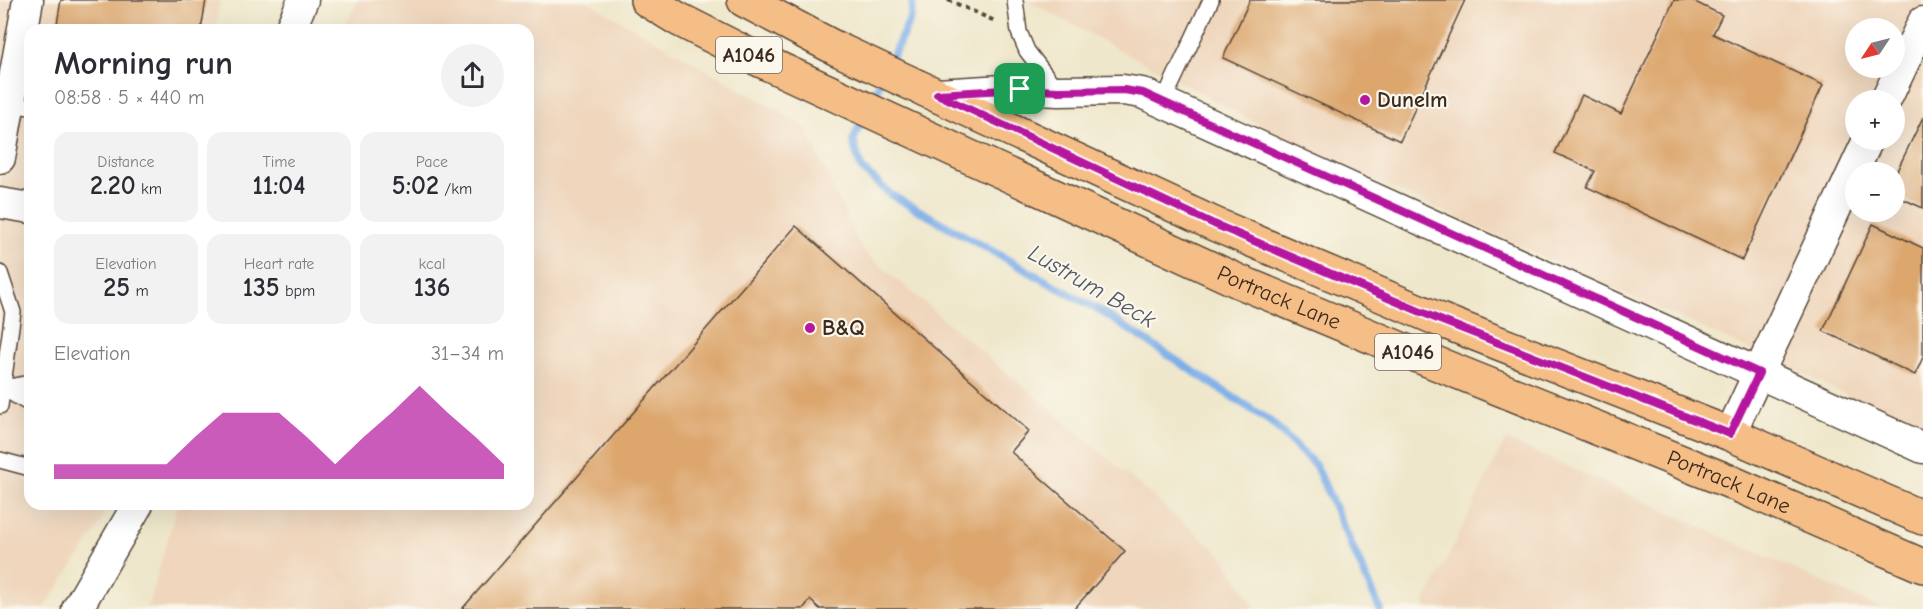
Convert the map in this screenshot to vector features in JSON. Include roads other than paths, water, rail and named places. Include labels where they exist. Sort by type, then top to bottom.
[{"type":"main road","name":"Portrack Lane","points":[[647,0],[688,24],[821,88],[1238,281],[1725,480],[1923,566]]},
{"type":"main road","name":"Portrack Lane","points":[[744,0],[837,49],[1214,224],[1440,320],[1730,434],[1923,518]]},
{"type":"street","points":[[24,24],[28,0]]},
{"type":"street","points":[[293,24],[303,0]]},
{"type":"street","points":[[1891,90],[1923,22]]},
{"type":"street","points":[[0,158],[12,109],[24,27]]},
{"type":"street","name":"Portrack Lane","points":[[927,90],[1124,90],[1143,93],[1923,448]]},
{"type":"street","points":[[1730,434],[1863,150]]},
{"type":"street","points":[[0,202],[24,207]]},
{"type":"street","points":[[77,609],[135,510]]},
{"type":"lane","points":[[1015,0],[1019,32],[1027,51],[1058,91]]},
{"type":"lane","points":[[1163,102],[1211,0]]},
{"type":"lane","points":[[0,273],[13,312],[0,406]]},
{"type":"lane","points":[[3,388],[24,384]]},
{"type":"lane","points":[[3,388],[24,400]]},
{"type":"lane","points":[[0,460],[24,466]]},
{"type":"waterway","name":"Lustrum Beck","points":[[888,66],[911,17],[913,0]]},
{"type":"waterway","name":"Lustrum Beck","points":[[870,105],[882,78]]},
{"type":"waterway","name":"Lustrum Beck","points":[[864,116],[853,141],[861,168],[891,195],[1102,312],[1271,422],[1316,466],[1380,609]]},
{"type":"place","name":"Dunelm","points":[[1365,100]]},
{"type":"place","name":"B&Q","points":[[810,328]]}]
